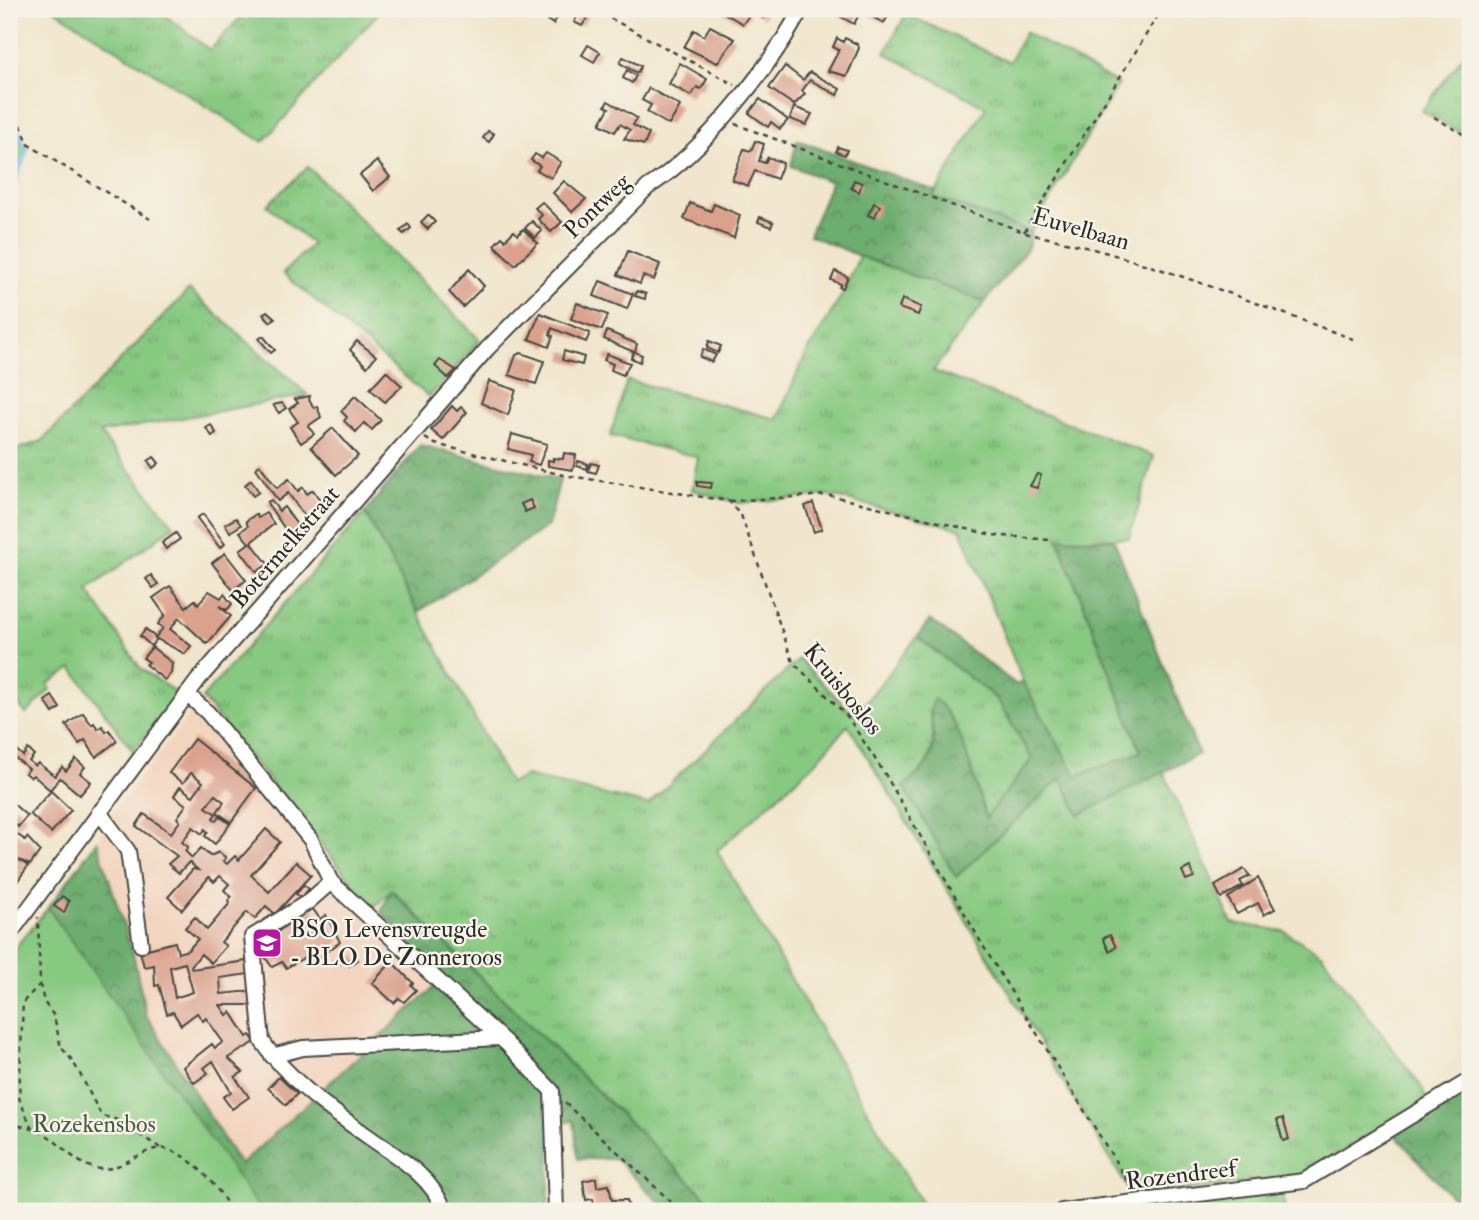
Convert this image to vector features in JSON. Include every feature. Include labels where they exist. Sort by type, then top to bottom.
[{"type":"street","name":"Pontweg","points":[[416,429],[487,349],[555,279],[648,187],[668,175],[726,114],[801,9]]},
{"type":"street","name":"Botermelkstraat","points":[[9,935],[187,694],[416,429]]},
{"type":"street","points":[[187,694],[208,713],[311,840],[331,882],[367,912],[552,1091],[556,1211]]},
{"type":"street","points":[[100,812],[128,851],[141,945]]},
{"type":"street","points":[[331,882],[308,902],[252,936],[262,1041],[272,1056],[304,1088],[426,1177],[445,1211]]},
{"type":"street","points":[[272,1056],[303,1048],[499,1038]]},
{"type":"street","name":"Rozendreef","points":[[1062,1211],[1304,1181],[1470,1080]]},
{"type":"path","points":[[9,55],[14,9]]},
{"type":"path","points":[[527,9],[531,12],[535,9]]},
{"type":"path","points":[[593,9],[744,90]]},
{"type":"path","points":[[1024,232],[1162,9]]},
{"type":"path","points":[[9,97],[29,145],[150,219]]},
{"type":"path","name":"Euvelbaan","points":[[726,114],[736,124],[800,150],[1024,232],[1066,241],[1215,289],[1353,340]]},
{"type":"path","points":[[1434,117],[1470,138]]},
{"type":"path","points":[[416,429],[435,444],[528,468],[729,501],[828,495],[966,526],[992,535],[1050,540]]},
{"type":"path","name":"Kruisboslos","points":[[729,501],[741,515],[793,662],[847,716],[885,774],[982,944],[1140,1202]]},
{"type":"path","points":[[37,895],[40,984],[44,1002],[54,1016],[61,1048],[73,1057],[85,1088],[102,1116],[124,1124],[204,1172],[216,1184],[230,1211]]},
{"type":"path","points":[[32,1129],[19,1098],[23,1002],[40,984]]},
{"type":"path","points":[[552,1091],[681,1211]]},
{"type":"path","points":[[17,1211],[16,1144],[10,1124],[32,1129],[94,1168],[113,1168],[152,1150],[162,1149]]},
{"type":"shaded area","name":"BSO Levensvreugde - BLO De Zonneroos","points":[[202,698],[373,908],[444,979],[240,1165],[146,1015],[97,841],[109,817]]},
{"type":"green space","points":[[53,9],[157,9],[210,50],[248,9],[382,9],[263,142]]},
{"type":"green space","points":[[906,14],[1009,62],[1025,32],[1118,84],[1031,232],[933,197],[986,107],[885,53]]},
{"type":"green space","points":[[1470,46],[1470,138],[1422,111]]},
{"type":"green space","points":[[9,114],[27,150],[9,201]]},
{"type":"green space","points":[[797,140],[936,191],[933,197],[1031,232],[1028,248],[985,302],[809,235],[831,182],[791,166]]},
{"type":"green space","points":[[308,167],[480,340],[429,397],[283,273],[312,244],[267,205]]},
{"type":"green space","points":[[859,256],[985,302],[933,371],[1154,456],[1129,538],[1058,539],[1141,752],[1076,776],[1023,682],[961,529],[828,495],[739,503],[692,490],[698,457],[610,436],[627,380],[777,419],[804,358],[845,290]]},
{"type":"green space","points":[[189,290],[308,395],[100,433],[174,526],[88,590],[140,668],[178,694],[133,751],[72,668],[48,684],[50,690],[26,714],[9,691],[9,452],[42,441]]},
{"type":"green space","points":[[420,445],[560,480],[548,526],[418,612],[365,512]]},
{"type":"green space","points":[[365,512],[510,784],[526,776],[648,805],[799,659],[855,716],[917,637],[997,699],[1032,759],[986,818],[955,726],[929,712],[933,743],[922,772],[956,877],[1061,777],[1080,815],[1163,771],[1232,923],[1284,931],[1322,955],[1421,1086],[1425,1095],[1421,1104],[1299,1176],[1133,1197],[848,725],[815,763],[717,851],[926,1211],[720,1211],[392,890],[373,908],[202,698]]},
{"type":"green space","points":[[1058,538],[1114,540],[1199,754],[1079,815],[1061,778],[956,877],[904,786],[917,775],[931,756],[934,740],[931,711],[934,699],[944,708],[960,736],[986,818],[1032,759],[997,699],[917,637],[930,620],[1017,685],[1023,682],[1076,776],[1141,752]]},
{"type":"green space","points":[[97,841],[134,958],[146,1015],[240,1165],[443,979],[381,912],[391,890],[720,1211],[668,1211],[616,1159],[578,1159],[574,1121],[551,1124],[548,1211],[93,1211],[108,994],[48,908]]},
{"type":"green space","name":"Rozekensbos","points":[[48,908],[261,1211],[9,1211],[9,955]]},
{"type":"green space","points":[[1470,1087],[1470,1211],[1465,1211],[1393,1133]]},
{"type":"green space","points":[[1283,1193],[1285,1211],[1137,1211]]},
{"type":"building","points":[[549,9],[559,15],[553,24],[544,18]]},
{"type":"building","points":[[582,9],[592,11],[582,26],[574,22]]},
{"type":"building","points":[[717,9],[768,9],[763,18],[752,11],[743,24]]},
{"type":"building","points":[[827,9],[892,9],[884,23],[861,11],[854,24]]},
{"type":"building","points":[[710,26],[735,39],[717,63],[684,47],[694,30],[704,36]]},
{"type":"building","points":[[837,38],[843,42],[845,38],[859,48],[847,76],[828,71],[839,50],[833,47]]},
{"type":"building","points":[[588,45],[600,52],[594,62],[582,55]]},
{"type":"building","points":[[623,57],[641,66],[637,73],[620,63]]},
{"type":"building","points":[[680,63],[707,79],[701,89],[697,87],[691,96],[669,84]]},
{"type":"building","points":[[785,66],[803,80],[810,72],[840,89],[837,95],[810,80],[802,91],[805,94],[794,105],[769,88]]},
{"type":"building","points":[[627,70],[636,76],[632,83],[623,78]]},
{"type":"building","points":[[649,88],[680,106],[669,125],[647,112],[651,105],[642,100]]},
{"type":"building","points":[[760,99],[788,120],[780,129],[771,122],[768,127],[749,113]]},
{"type":"building","points":[[608,101],[637,118],[633,125],[649,134],[644,145],[624,139],[630,130],[620,124],[615,132],[600,124],[609,108],[605,106]]},
{"type":"building","points":[[794,107],[812,114],[806,125],[790,119]]},
{"type":"building","points":[[488,131],[494,134],[489,142],[483,138]]},
{"type":"building","points":[[755,141],[764,144],[759,161],[765,163],[768,157],[783,163],[777,179],[755,171],[748,186],[732,180],[744,149],[751,151]]},
{"type":"building","points":[[838,147],[847,150],[845,155],[836,152]]},
{"type":"building","points":[[546,153],[561,162],[551,178],[537,170],[540,166],[531,160],[535,154],[542,158]]},
{"type":"building","points":[[377,161],[390,177],[373,191],[360,175]]},
{"type":"building","points":[[854,180],[862,183],[859,192],[851,188]]},
{"type":"building","points":[[564,181],[586,199],[572,212],[553,193]]},
{"type":"building","points":[[542,202],[562,222],[551,232],[538,219],[542,215],[535,208]]},
{"type":"building","points":[[690,203],[711,211],[714,204],[740,215],[734,238],[684,219]]},
{"type":"building","points":[[874,203],[880,206],[874,218],[868,215]]},
{"type":"building","points":[[428,215],[435,222],[428,229],[421,222]]},
{"type":"building","points":[[760,217],[773,222],[771,227],[758,222]]},
{"type":"building","points":[[532,221],[542,231],[535,238],[525,228]]},
{"type":"building","points":[[408,224],[411,228],[404,234],[400,231]]},
{"type":"building","points":[[523,229],[538,243],[515,265],[494,245],[502,237],[505,240],[514,231],[518,235]]},
{"type":"building","points":[[628,251],[660,264],[654,280],[643,276],[640,284],[618,275]]},
{"type":"building","points":[[469,269],[484,286],[463,307],[449,292]]},
{"type":"building","points":[[835,271],[848,277],[843,288],[839,287],[841,284],[831,280]]},
{"type":"building","points":[[600,281],[633,294],[627,309],[594,296]]},
{"type":"building","points":[[637,291],[646,294],[645,299],[635,296]]},
{"type":"building","points":[[902,299],[921,307],[918,315],[899,308]]},
{"type":"building","points":[[577,303],[608,315],[602,330],[571,319]]},
{"type":"building","points":[[267,311],[275,318],[271,322],[263,314]]},
{"type":"building","points":[[540,313],[590,333],[586,342],[552,328],[550,335],[553,336],[549,347],[529,339]]},
{"type":"building","points":[[607,331],[637,344],[635,352],[642,355],[640,362],[631,358],[634,352],[604,339]]},
{"type":"building","points":[[263,336],[275,350],[271,353],[259,339]]},
{"type":"building","points":[[357,341],[376,356],[367,367],[350,350]]},
{"type":"building","points":[[709,341],[721,346],[718,353],[707,348]]},
{"type":"building","points":[[703,349],[716,355],[712,362],[700,357]]},
{"type":"building","points":[[564,351],[584,357],[582,365],[562,360]]},
{"type":"building","points":[[521,353],[544,361],[536,384],[509,375],[516,355]]},
{"type":"building","points":[[607,354],[630,363],[623,375],[611,370],[613,364],[604,360]]},
{"type":"building","points":[[440,360],[456,370],[448,378],[435,366]]},
{"type":"building","points":[[386,371],[402,386],[385,402],[370,389]]},
{"type":"building","points":[[489,381],[516,390],[508,415],[481,403]]},
{"type":"building","points":[[310,396],[309,400],[314,408],[317,406],[321,417],[308,426],[314,434],[301,443],[290,427],[298,422],[289,409],[298,403],[295,399]]},
{"type":"building","points":[[355,396],[381,420],[372,430],[364,423],[356,432],[344,421],[347,417],[341,411]]},
{"type":"building","points":[[282,403],[286,408],[279,413],[273,405]]},
{"type":"building","points":[[452,406],[457,411],[461,407],[467,412],[443,440],[431,430]]},
{"type":"building","points":[[211,425],[216,433],[212,436],[206,428]]},
{"type":"building","points":[[333,428],[358,456],[336,475],[311,447]]},
{"type":"building","points":[[512,434],[547,444],[539,465],[529,462],[531,455],[508,449]]},
{"type":"building","points":[[564,453],[576,455],[573,470],[548,466],[548,460],[563,459]]},
{"type":"building","points":[[154,457],[159,463],[153,468],[148,461]]},
{"type":"building","points":[[578,461],[588,464],[587,469],[577,466]]},
{"type":"building","points":[[591,463],[599,465],[596,473],[588,471]]},
{"type":"building","points":[[260,465],[277,488],[289,479],[298,491],[303,487],[307,494],[313,490],[324,506],[306,518],[288,493],[278,501],[256,468]]},
{"type":"building","points":[[1037,474],[1041,475],[1037,488],[1030,486]]},
{"type":"building","points":[[251,480],[259,492],[253,496],[245,485]]},
{"type":"building","points":[[697,482],[712,483],[711,488],[697,486]]},
{"type":"building","points":[[271,500],[279,511],[284,507],[300,529],[290,536],[269,506],[267,502]]},
{"type":"building","points":[[530,500],[534,508],[525,512],[521,504]]},
{"type":"building","points":[[813,503],[822,529],[814,532],[805,506]]},
{"type":"building","points":[[266,513],[274,524],[251,542],[268,564],[257,572],[240,550],[249,543],[240,532],[248,526],[246,521],[256,514],[258,518]]},
{"type":"building","points":[[203,514],[225,544],[220,548],[197,518]]},
{"type":"building","points":[[236,518],[241,525],[230,532],[225,524]]},
{"type":"building","points":[[176,533],[180,539],[166,549],[162,543]]},
{"type":"building","points":[[225,553],[246,580],[233,590],[212,563]]},
{"type":"building","points":[[151,575],[158,584],[153,588],[146,579]]},
{"type":"building","points":[[170,586],[186,607],[195,600],[198,604],[209,591],[221,598],[224,594],[232,604],[227,610],[219,606],[231,616],[207,644],[179,618],[170,629],[191,646],[185,654],[155,638],[163,628],[158,624],[165,615],[153,598]]},
{"type":"building","points":[[146,629],[157,639],[151,646],[140,636]]},
{"type":"building","points":[[152,647],[172,663],[171,673],[165,680],[146,665],[149,662],[143,658]]},
{"type":"building","points":[[52,696],[60,708],[53,713],[45,701]]},
{"type":"building","points":[[83,713],[92,725],[94,723],[98,729],[102,726],[106,732],[109,730],[117,741],[96,757],[85,740],[79,744],[66,725]]},
{"type":"building","points":[[194,739],[256,788],[231,822],[217,812],[224,802],[215,795],[206,807],[216,814],[213,818],[216,821],[219,816],[230,824],[215,844],[205,836],[208,832],[205,829],[202,834],[193,827],[182,842],[188,847],[185,851],[192,858],[201,848],[210,856],[219,852],[226,858],[223,861],[227,864],[235,856],[239,860],[266,829],[280,842],[251,875],[269,892],[296,862],[311,875],[275,914],[266,906],[255,919],[247,912],[221,942],[226,946],[211,963],[201,954],[191,966],[192,969],[247,961],[249,974],[220,978],[221,994],[251,991],[253,1005],[220,1005],[227,1015],[231,1012],[247,1037],[250,1035],[255,1042],[228,1058],[243,1072],[235,1077],[249,1097],[232,1109],[223,1097],[231,1092],[213,1061],[204,1068],[208,1073],[194,1083],[183,1067],[212,1044],[215,1048],[223,1042],[206,1018],[203,1021],[197,1013],[181,1025],[173,1012],[167,1014],[159,985],[155,986],[154,965],[144,967],[140,951],[175,942],[178,953],[188,950],[198,939],[185,928],[195,917],[207,930],[230,903],[228,901],[231,897],[224,890],[229,884],[220,876],[214,882],[209,877],[182,910],[168,897],[193,869],[198,870],[189,862],[179,873],[168,864],[177,856],[136,826],[144,814],[171,833],[180,821],[177,818],[186,805],[174,796],[180,787],[193,796],[203,782],[191,773],[183,783],[169,773]],"holes":[[[185,963],[193,992],[175,998],[170,967]]]},
{"type":"building","points":[[13,747],[23,756],[28,749],[34,755],[29,761],[35,766],[38,763],[55,776],[62,767],[66,771],[76,759],[85,767],[80,773],[91,782],[80,795],[60,778],[50,790],[33,775],[31,777],[25,773],[29,769],[9,753]]},
{"type":"building","points":[[51,791],[71,810],[51,833],[30,814]]},
{"type":"building","points":[[9,800],[27,816],[18,827],[9,818]]},
{"type":"building","points":[[14,832],[25,840],[27,837],[40,851],[30,865],[19,860],[28,866],[17,882],[9,875],[9,839]]},
{"type":"building","points":[[1190,867],[1194,877],[1186,880],[1182,871]]},
{"type":"building","points":[[1244,869],[1250,876],[1240,881],[1243,886],[1221,898],[1215,886]]},
{"type":"building","points":[[1258,878],[1275,909],[1264,915],[1258,903],[1237,914],[1228,898]]},
{"type":"building","points":[[304,885],[309,889],[301,898],[296,894]]},
{"type":"building","points":[[62,896],[69,901],[64,913],[54,906]]},
{"type":"building","points":[[311,906],[320,919],[326,915],[340,942],[313,962],[309,955],[286,968],[282,962],[272,967],[258,947]]},
{"type":"building","points":[[1110,935],[1116,947],[1109,951],[1103,938]]},
{"type":"building","points":[[355,955],[358,960],[349,966],[346,962]]},
{"type":"building","points":[[392,962],[413,983],[411,985],[416,990],[404,1002],[399,998],[394,1003],[372,983]]},
{"type":"building","points":[[279,1077],[297,1094],[286,1105],[268,1088]]},
{"type":"building","points":[[1283,1118],[1289,1139],[1283,1141],[1277,1120]]},
{"type":"building","points":[[596,1178],[597,1187],[609,1185],[612,1200],[627,1200],[629,1211],[595,1211],[593,1199],[586,1200],[583,1181]]},
{"type":"waterway","points":[[9,110],[27,150],[9,201]]},
{"type":"place","name":"BSO Levensvreugde - BLO De Zonneroos","points":[[267,943]]}]
